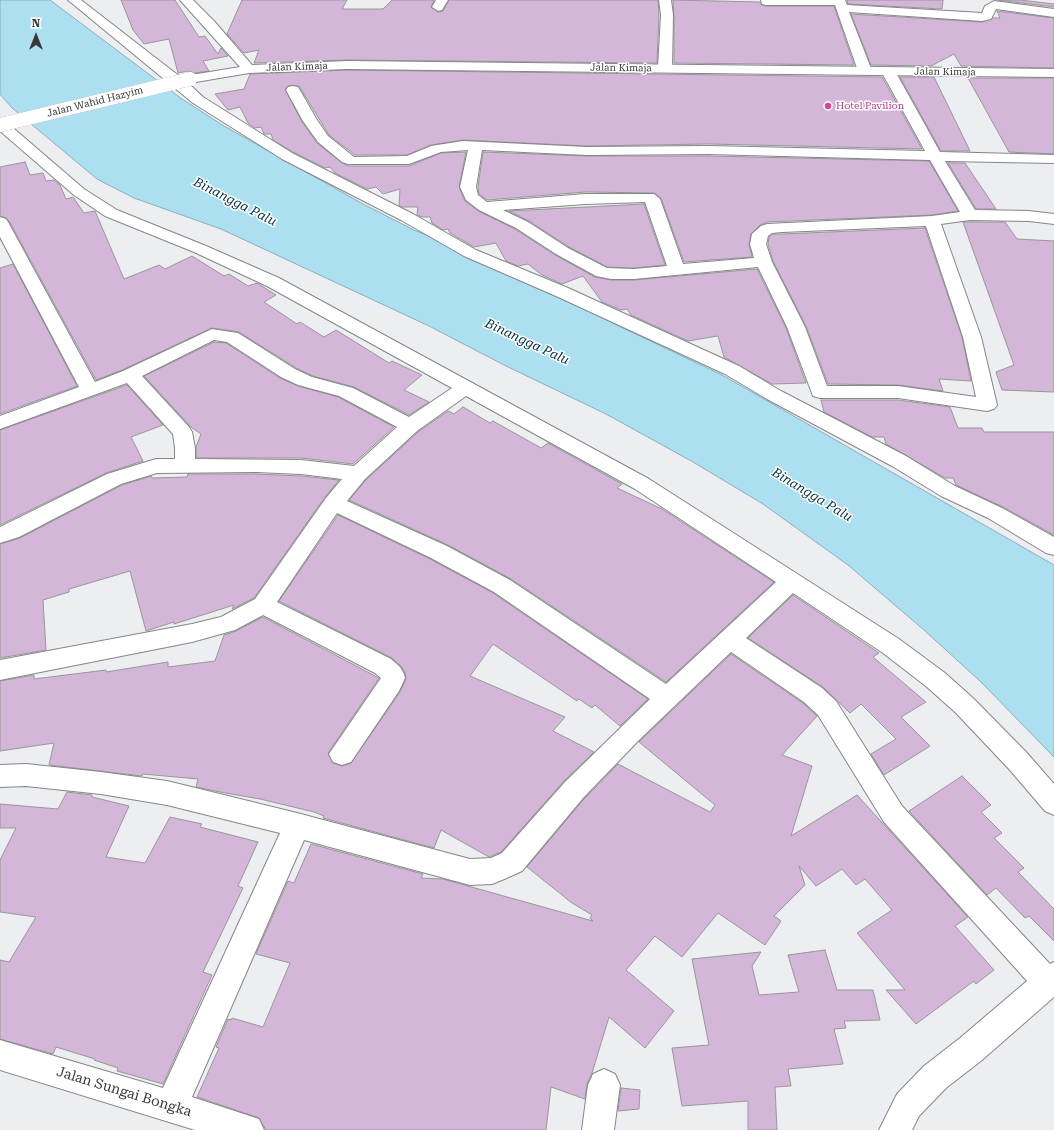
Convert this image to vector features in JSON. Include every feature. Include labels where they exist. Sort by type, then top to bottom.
[{"type":"street","points":[[74,0],[198,100],[242,129],[343,186],[407,216],[470,252],[562,292],[732,370],[774,395],[899,461],[948,491],[995,513],[1054,547]]},
{"type":"street","points":[[186,0],[206,20],[249,69]]},
{"type":"street","points":[[665,0],[667,15],[665,68]]},
{"type":"street","points":[[766,1],[840,3],[985,17],[987,16],[990,6],[994,5],[1054,13]]},
{"type":"street","points":[[840,3],[865,70]]},
{"type":"street","name":"Jalan Kimaja","points":[[190,80],[249,69],[347,65],[1054,73]]},
{"type":"street","points":[[888,71],[912,117],[970,215]]},
{"type":"street","name":"Jalan Wahid Hazyim","points":[[0,124],[190,80]]},
{"type":"street","points":[[293,90],[310,121],[323,139],[350,161],[405,160],[416,158],[430,151],[449,146],[580,151],[708,150],[1054,159]]},
{"type":"street","points":[[0,124],[79,192],[112,213],[200,249],[273,282],[642,484],[891,646],[936,680],[976,717],[1054,803]]},
{"type":"street","points":[[476,146],[472,158],[468,187],[471,198],[484,208],[522,226],[562,251],[602,272],[620,274],[764,262]]},
{"type":"street","points":[[484,208],[585,199],[649,197],[652,199],[677,270]]},
{"type":"street","points":[[820,392],[796,327],[764,262],[758,239],[760,234],[767,229],[932,221],[970,215],[1029,216],[1054,219]]},
{"type":"street","points":[[774,395],[820,392],[898,392],[987,405],[972,337],[932,221]]},
{"type":"street","points":[[0,222],[90,390]]},
{"type":"street","points":[[562,292],[602,272]]},
{"type":"street","points":[[0,423],[130,375],[212,334],[225,335],[241,341],[288,373],[305,381],[346,392],[410,426]]},
{"type":"street","points":[[130,375],[182,432],[185,448],[185,466]]},
{"type":"street","points":[[0,670],[192,633],[227,624],[264,605],[333,503],[358,474],[410,426],[466,387]]},
{"type":"street","points":[[0,535],[11,532],[94,488],[139,470],[156,466],[256,465],[301,467],[358,474]]},
{"type":"street","points":[[333,503],[439,552],[502,586],[666,697]]},
{"type":"street","points":[[0,776],[26,775],[101,783],[167,793],[297,825],[470,872],[492,871],[512,862],[574,790],[666,697],[791,582]]},
{"type":"street","points":[[264,605],[383,666],[392,674],[393,678],[390,684],[342,754]]},
{"type":"street","points":[[730,639],[807,691],[827,708],[894,814],[1051,979],[971,1049],[934,1077],[908,1105],[895,1130]]},
{"type":"street","points":[[171,1107],[297,825]]},
{"type":"street","name":"Jalan Sungai Bongka","points":[[0,1055],[248,1130]]},
{"type":"street","points":[[598,1130],[604,1085]]},
{"type":"water","name":"Binangga Palu","points":[[0,0],[50,0],[182,99],[224,126],[363,204],[414,230],[513,271],[623,328],[722,375],[1054,565],[1054,757],[981,682],[924,630],[848,565],[763,504],[693,462],[606,414],[506,366],[429,326],[221,229],[134,198],[97,179],[12,108],[0,94]]},
{"type":"building","points":[[121,0],[175,0],[199,37],[205,36],[218,54],[221,48],[228,56],[203,61],[209,71],[195,73],[188,71],[178,73],[169,39],[144,44],[133,30]]},
{"type":"building","points":[[242,0],[347,0],[342,9],[383,9],[392,0],[434,0],[431,7],[438,12],[443,11],[449,0],[658,0],[659,15],[657,63],[347,60],[254,63],[259,50],[244,53],[227,34]]},
{"type":"building","points":[[673,0],[760,2],[762,5],[766,6],[834,6],[854,65],[674,63]]},
{"type":"building","points":[[847,0],[943,0],[942,9],[848,4]]},
{"type":"building","points":[[998,0],[1020,0],[1054,4],[1054,7]]},
{"type":"building","points":[[997,11],[1054,18],[1054,68],[961,66],[954,54],[931,66],[871,65],[851,14],[982,22],[993,18],[1000,18]]},
{"type":"building","points":[[347,70],[882,77],[922,149],[708,144],[587,146],[463,140],[431,145],[407,155],[355,155],[329,135],[299,86],[288,86],[285,89],[302,122],[317,143],[348,166],[409,166],[441,153],[466,152],[459,187],[465,201],[478,211],[515,229],[555,255],[595,277],[611,280],[634,280],[757,269],[786,328],[806,383],[772,384],[724,357],[718,336],[688,341],[631,315],[627,309],[621,310],[602,302],[583,276],[562,284],[542,275],[528,264],[518,266],[506,261],[496,243],[474,247],[450,233],[448,229],[443,230],[432,223],[430,217],[422,217],[417,215],[418,207],[402,207],[399,205],[400,189],[383,194],[376,187],[367,189],[335,173],[330,167],[325,168],[293,152],[273,140],[271,134],[264,134],[261,127],[255,128],[248,123],[240,107],[228,110],[215,94],[244,89],[250,74]]},
{"type":"building","points":[[900,77],[934,77],[970,151],[941,151]]},
{"type":"building","points":[[968,78],[1054,78],[1054,154],[1009,152]]},
{"type":"building","points":[[483,152],[587,156],[708,156],[929,161],[958,211],[932,215],[767,222],[760,225],[751,234],[749,244],[752,257],[684,262],[661,198],[655,193],[585,192],[487,200],[479,194],[478,187]]},
{"type":"building","points":[[25,162],[30,175],[43,173],[46,181],[54,180],[60,185],[66,199],[73,197],[84,213],[95,211],[124,279],[159,265],[165,269],[192,256],[224,276],[229,274],[248,286],[257,283],[276,295],[264,302],[297,324],[300,322],[324,337],[336,330],[389,363],[392,361],[422,375],[404,390],[429,402],[409,415],[354,387],[313,376],[296,368],[239,332],[212,328],[122,370],[96,380],[9,221],[0,216],[0,167]]},
{"type":"building","points":[[948,163],[965,163],[996,209],[976,209]]},
{"type":"building","points":[[644,204],[665,265],[634,268],[607,267],[569,247],[529,221],[509,211]]},
{"type":"building","points":[[963,222],[1005,222],[1017,239],[1054,241],[1054,392],[1002,390],[996,372],[1014,365]]},
{"type":"building","points":[[925,228],[962,337],[971,381],[939,379],[943,391],[898,385],[828,384],[806,326],[773,261],[768,244],[769,237],[773,234]]},
{"type":"building","points":[[13,264],[77,386],[0,414],[0,268]]},
{"type":"building","points":[[214,342],[226,343],[280,378],[298,386],[338,397],[394,427],[353,464],[301,458],[196,458],[196,447],[201,434],[191,427],[144,376]]},
{"type":"building","points":[[127,385],[163,425],[131,437],[143,461],[106,473],[0,525],[0,430]]},
{"type":"building","points":[[821,400],[898,400],[950,407],[958,428],[982,428],[984,432],[1054,432],[1054,535],[1003,507],[956,485],[953,478],[945,478],[886,444],[884,437],[872,437],[824,412]]},
{"type":"building","points":[[463,407],[490,423],[493,421],[541,448],[548,443],[622,484],[617,488],[662,509],[774,582],[666,682],[511,579],[448,545],[349,500],[366,480],[418,432],[448,411],[454,414]]},
{"type":"building","points":[[188,474],[256,474],[301,476],[339,480],[325,497],[254,598],[232,609],[234,605],[174,624],[174,622],[146,631],[130,571],[69,589],[69,592],[43,600],[46,650],[0,658],[0,544],[20,538],[122,485],[151,476],[152,478],[187,477]]},
{"type":"building","points":[[338,515],[430,559],[493,593],[648,699],[620,726],[595,705],[592,708],[579,699],[577,701],[493,644],[470,676],[565,717],[553,731],[594,752],[564,781],[501,852],[489,857],[441,830],[434,848],[323,818],[324,816],[314,812],[260,799],[196,787],[198,779],[143,774],[142,776],[49,765],[54,743],[0,751],[0,681],[34,675],[34,679],[106,670],[106,672],[168,662],[168,667],[215,661],[224,635],[236,631],[263,617],[379,678],[328,753],[333,763],[342,766],[351,763],[400,692],[406,679],[405,673],[401,666],[392,658],[279,601]]},
{"type":"building","points":[[793,595],[879,653],[873,657],[926,702],[901,717],[930,746],[884,775],[871,754],[896,739],[861,704],[850,713],[823,687],[748,638]]},
{"type":"building","points":[[731,654],[803,703],[817,716],[782,755],[812,766],[791,836],[857,795],[968,917],[955,926],[994,970],[976,984],[974,981],[916,1024],[886,990],[905,990],[857,933],[892,910],[865,879],[856,885],[842,869],[816,886],[799,866],[805,885],[774,916],[781,921],[765,945],[718,913],[682,957],[655,936],[626,970],[674,1011],[645,1048],[609,1017],[592,1073],[587,1084],[585,1099],[551,1087],[546,1130],[266,1130],[259,1118],[197,1097],[219,1048],[216,1047],[228,1019],[231,1020],[232,1018],[263,1027],[290,963],[256,954],[288,881],[294,883],[311,844],[423,874],[421,878],[443,879],[593,921],[590,918],[592,915],[572,903],[527,867],[584,799],[618,764],[710,812],[715,805],[639,742]]},
{"type":"building","points":[[962,776],[991,805],[981,812],[1002,833],[994,838],[1024,868],[1018,872],[1054,909],[1054,941],[1029,916],[1025,918],[996,888],[987,895],[909,811]]},
{"type":"building","points":[[67,792],[92,795],[92,797],[129,806],[106,857],[145,863],[170,817],[202,824],[200,827],[258,842],[238,886],[243,888],[203,972],[212,975],[163,1084],[117,1071],[118,1068],[56,1047],[53,1054],[0,1039],[0,960],[9,962],[36,917],[0,912],[0,860],[16,828],[0,828],[0,804],[58,809]]},
{"type":"building","points":[[825,950],[837,990],[873,990],[880,1020],[844,1021],[846,1028],[834,1029],[843,1064],[788,1069],[791,1086],[775,1087],[777,1130],[748,1130],[748,1101],[682,1106],[672,1048],[709,1045],[692,959],[761,952],[752,966],[759,995],[799,992],[788,955]]},
{"type":"building","points":[[621,1088],[640,1090],[639,1109],[618,1111]]},
{"type":"place","name":"Hotel Pavilion","points":[[828,106]]}]
